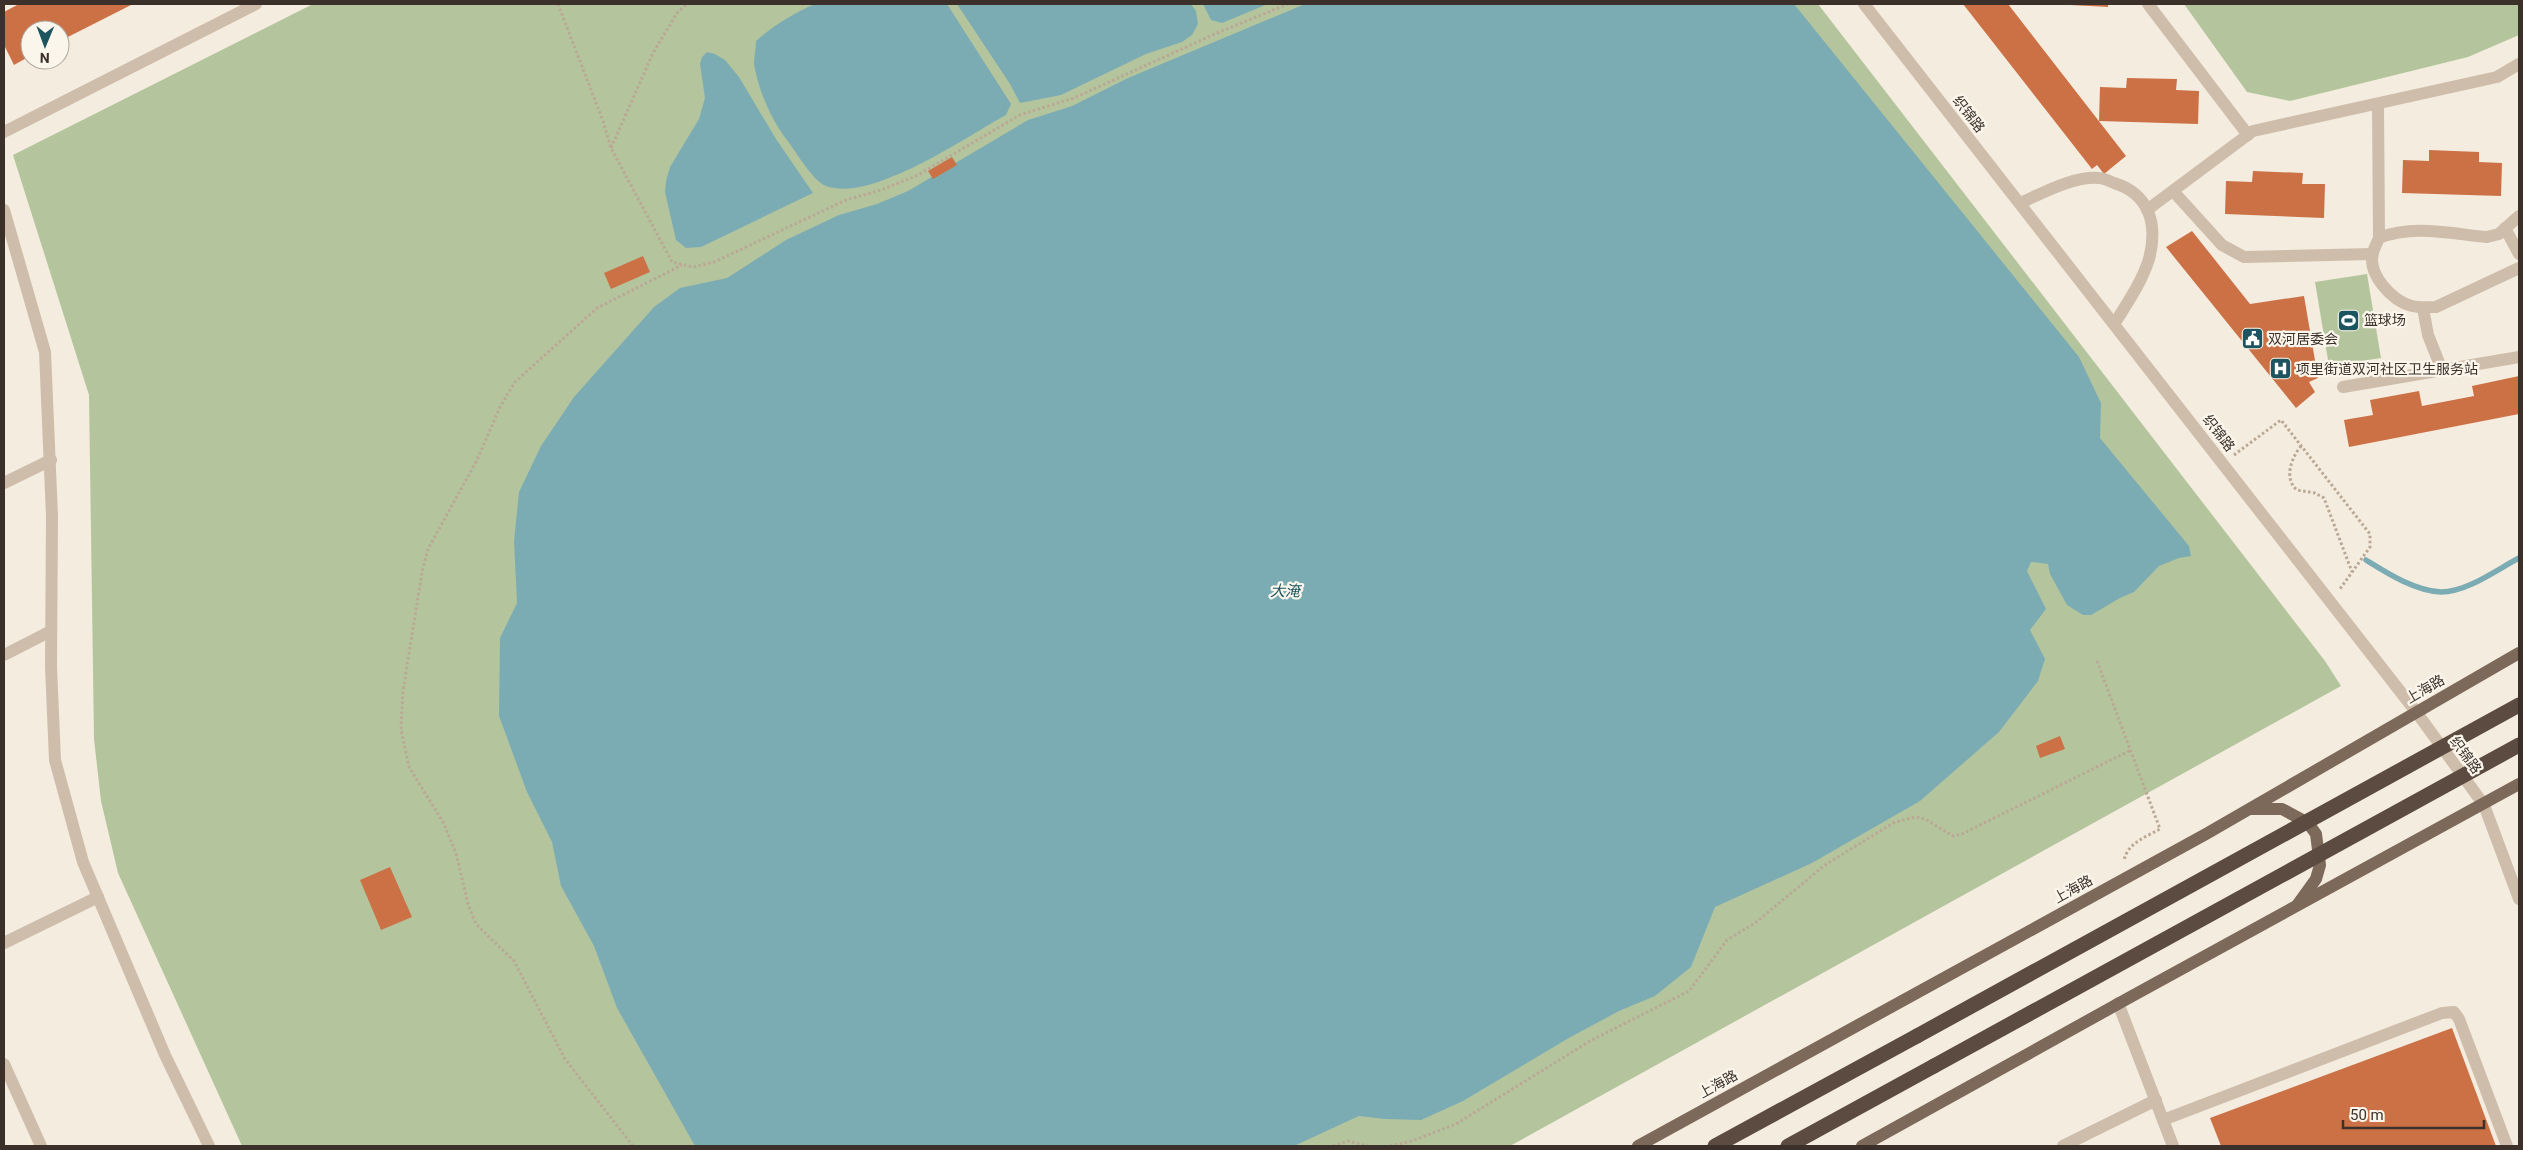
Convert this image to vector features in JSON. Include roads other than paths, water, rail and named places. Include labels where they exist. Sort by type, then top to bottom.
[{"type":"highway","points":[[1715,1146],[2519,705]]},
{"type":"highway","points":[[1788,1146],[2519,745]]},
{"type":"main road","name":"上海路","points":[[1638,1146],[2249,810],[2519,653]]},
{"type":"main road","points":[[1862,1146],[2118,1003],[2484,805],[2519,784]]},
{"type":"main road","points":[[2249,810],[2282,809],[2308,823],[2316,834],[2320,865],[2316,879],[2295,908]]},
{"type":"street","points":[[4,132],[238,8],[256,4]]},
{"type":"street","name":"织锦路","points":[[1864,4],[2115,323],[2417,713],[2484,805],[2519,899]]},
{"type":"street","points":[[2148,4],[2248,135]]},
{"type":"street","points":[[2147,210],[2253,131],[2498,77],[2519,64]]},
{"type":"street","points":[[2378,104],[2379,238],[2372,254],[2378,278],[2393,296],[2410,306],[2422,308],[2436,307],[2519,268]]},
{"type":"street","points":[[2020,203],[2061,184],[2099,178],[2123,186],[2138,196],[2151,216],[2153,235],[2148,260],[2138,285],[2115,323]]},
{"type":"street","points":[[2173,191],[2222,245],[2244,257],[2372,254]]},
{"type":"street","points":[[4,210],[45,352],[51,460],[51,631],[55,760],[83,862],[165,1055],[209,1146]]},
{"type":"street","points":[[2379,238],[2416,230],[2487,237],[2499,234],[2519,216]]},
{"type":"street","points":[[2505,228],[2519,254]]},
{"type":"street","points":[[2422,308],[2428,334],[2442,370]]},
{"type":"street","points":[[2343,387],[2519,357]]},
{"type":"street","points":[[4,483],[51,460]]},
{"type":"street","points":[[4,655],[51,631]]},
{"type":"street","points":[[4,943],[98,898]]},
{"type":"street","points":[[2118,1003],[2173,1146]]},
{"type":"street","points":[[2163,1120],[2442,1013],[2454,1012],[2459,1019],[2507,1146]]},
{"type":"street","points":[[4,1064],[41,1146]]},
{"type":"street","points":[[2063,1146],[2156,1100]]},
{"type":"water","points":[[815,4],[947,4],[1011,104],[1006,115],[943,152],[892,177],[867,185],[845,189],[826,186],[805,166],[781,132],[762,94],[754,64],[756,41],[784,20]]},
{"type":"water","points":[[957,4],[1191,4],[1196,11],[1198,24],[1192,35],[1182,42],[1146,54],[1061,95],[1020,103],[1010,84]]},
{"type":"water","points":[[1203,4],[1268,4],[1222,23],[1211,20]]},
{"type":"water","name":"大淹","points":[[1305,4],[1794,4],[2079,357],[2101,403],[2100,438],[2189,546],[2191,556],[2179,558],[2159,566],[2134,592],[2091,615],[2083,615],[2067,605],[2050,574],[2048,564],[2031,562],[2027,571],[2046,609],[2030,630],[2045,659],[2038,681],[1999,732],[1920,801],[1812,863],[1715,907],[1691,967],[1655,996],[1619,1011],[1567,1039],[1463,1101],[1421,1120],[1359,1116],[1294,1146],[695,1146],[617,1008],[594,946],[561,886],[552,842],[527,792],[499,716],[500,638],[517,603],[514,541],[519,492],[541,446],[574,397],[654,307],[680,288],[727,278],[786,240],[839,215],[877,204],[908,191],[1028,120],[1072,106],[1128,78]]},
{"type":"water","points":[[707,52],[725,60],[739,77],[776,139],[813,193],[701,247],[686,248],[676,240],[665,192],[666,181],[670,167],[699,119],[705,98],[700,64],[702,57]]},
{"type":"waterway","points":[[2366,560],[2411,585],[2441,592],[2451,591],[2471,584],[2519,558]]},
{"type":"place","name":"篮球场","points":[[2348,320]]},
{"type":"place","name":"双河居委会","points":[[2252,339]]},
{"type":"place","name":"项里街道双河社区卫生服务站","points":[[2280,369]]}]
